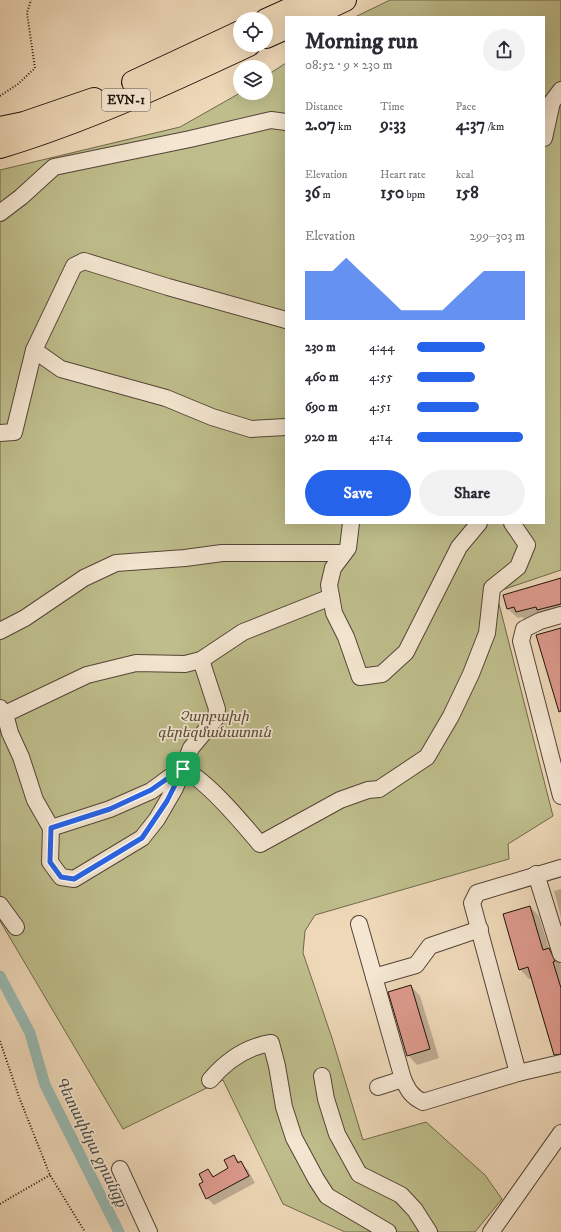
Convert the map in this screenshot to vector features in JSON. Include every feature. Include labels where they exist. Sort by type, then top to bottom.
[{"type":"highway","points":[[273,17],[310,0]]},
{"type":"highway","points":[[311,16],[346,0]]},
{"type":"highway","points":[[273,34],[285,28]]},
{"type":"highway","name":"EVN-1","points":[[0,128],[24,123],[110,93],[233,35]]},
{"type":"highway","name":"EVN-1","points":[[0,147],[78,120],[188,74],[234,52]]},
{"type":"street","points":[[545,133],[552,98]]},
{"type":"street","points":[[0,213],[54,167],[190,139],[271,120],[285,122]]},
{"type":"street","points":[[0,433],[14,432],[34,350],[74,266],[84,261],[168,288],[285,320]]},
{"type":"street","points":[[34,350],[61,369],[166,398],[212,417],[251,429],[285,427]]},
{"type":"street","points":[[351,524],[348,548],[333,568],[329,585],[334,613],[346,637],[360,677],[382,674],[406,652],[459,547],[478,524]]},
{"type":"street","points":[[183,769],[200,781],[232,812],[260,844],[340,800],[368,790],[379,789],[427,757],[451,716],[488,633],[492,588],[518,567],[527,544],[513,524]]},
{"type":"street","points":[[0,631],[25,618],[84,578],[116,563],[222,553],[344,553]]},
{"type":"street","points":[[201,660],[217,713],[216,718],[191,748],[183,769],[167,801],[142,838],[74,879],[61,877],[50,862],[51,828],[35,800],[21,757],[2,711],[87,675],[136,663],[185,664],[201,660],[243,632],[331,597]]},
{"type":"street","points":[[561,615],[540,621],[524,629],[520,641],[561,796]]},
{"type":"street","points":[[51,828],[110,809],[151,790],[183,769]]},
{"type":"street","points":[[518,1073],[472,903],[477,893],[536,874],[561,868]]},
{"type":"street","points":[[536,874],[561,954]]},
{"type":"street","points":[[0,905],[16,927]]},
{"type":"street","points":[[359,924],[403,1079],[409,1092],[415,1098],[423,1102],[518,1073],[561,1063]]},
{"type":"street","points":[[374,977],[416,965],[430,946],[480,929]]},
{"type":"street","points":[[210,1080],[224,1064],[258,1045],[271,1043],[277,1066],[284,1107],[294,1138],[316,1179],[327,1196],[388,1232]]},
{"type":"street","points":[[322,1076],[326,1099],[337,1134],[359,1174],[401,1195],[416,1210],[429,1232]]},
{"type":"street","points":[[378,1087],[403,1079]]},
{"type":"street","points":[[491,1232],[561,1133]]},
{"type":"street","points":[[120,1169],[149,1232]]},
{"type":"path","points":[[0,96],[18,84],[35,68],[27,13],[31,0]]},
{"type":"path","points":[[0,1041],[19,1097],[50,1175],[85,1232]]},
{"type":"path","points":[[0,1204],[50,1175]]},
{"type":"green space","name":"Չարբախի գերեզմանատուն","points":[[390,0],[561,0],[561,570],[496,592],[553,816],[508,844],[509,859],[315,915],[305,931],[303,953],[332,1038],[363,1140],[426,1122],[485,1175],[502,1199],[475,1232],[345,1232],[283,1204],[223,1080],[123,1129],[0,921],[0,170],[180,127],[233,97],[233,100],[273,100],[273,71],[285,64],[285,524],[545,524],[545,16],[357,16]]},
{"type":"building","points":[[561,578],[561,604],[537,610],[536,607],[516,612],[514,607],[507,609],[503,595]]},
{"type":"building","points":[[561,628],[561,711],[559,712],[536,635]]},
{"type":"building","points":[[530,906],[543,950],[549,948],[555,961],[553,962],[561,988],[561,1054],[554,1055],[528,967],[519,970],[503,914]]},
{"type":"building","points":[[411,985],[430,1049],[407,1056],[388,992]]},
{"type":"building","points":[[234,1155],[238,1163],[241,1161],[249,1176],[206,1199],[199,1184],[203,1182],[199,1174],[208,1169],[213,1177],[228,1168],[224,1160]]},
{"type":"waterway","name":"Գետափնյա ջրանցք","points":[[0,976],[30,1033],[45,1085],[119,1232]]},
{"type":"route","points":[[183,769],[175,788],[157,818],[142,838],[74,879],[61,877],[50,862],[51,828],[110,809],[151,790],[183,769]]}]
